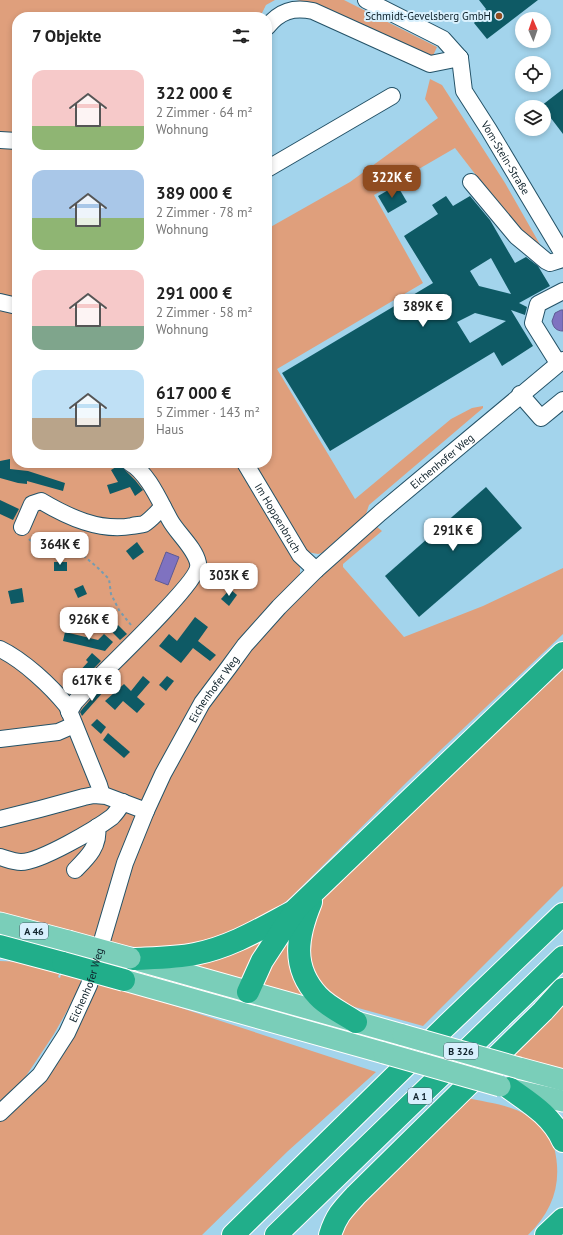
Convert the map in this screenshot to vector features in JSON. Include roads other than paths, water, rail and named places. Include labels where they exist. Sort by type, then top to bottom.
[{"type":"highway","points":[[132,959],[185,955],[219,947],[244,938],[296,909],[563,653]]},
{"type":"highway","points":[[314,893],[303,920],[299,943],[299,960],[306,980],[318,997],[356,1022]]},
{"type":"highway","points":[[248,992],[262,961],[296,909]]},
{"type":"highway","points":[[232,1235],[563,914]]},
{"type":"highway","name":"A 46","points":[[0,946],[124,980]]},
{"type":"highway","points":[[0,956],[36,955]]},
{"type":"highway","name":"A 1","points":[[276,1235],[563,957]]},
{"type":"highway","points":[[330,1235],[335,1221],[341,1211],[351,1200],[543,1011],[563,989]]},
{"type":"highway","points":[[504,1087],[544,1114],[555,1127],[563,1141]]},
{"type":"highway","points":[[554,1227],[563,1206]]},
{"type":"main road","name":"A 46","points":[[0,923],[132,959]]},
{"type":"main road","name":"B 326","points":[[132,959],[563,1080]]},
{"type":"main road","name":"B 326","points":[[124,980],[504,1087],[563,1101]]},
{"type":"main road","points":[[248,992],[246,1006],[249,1015]]},
{"type":"street","points":[[366,0],[443,39],[460,58]]},
{"type":"street","points":[[272,20],[282,13],[291,10],[303,9],[313,12],[430,64],[460,58]]},
{"type":"street","name":"Vom-Stein-Straße","points":[[460,58],[464,91],[563,254]]},
{"type":"street","points":[[272,166],[392,96]]},
{"type":"street","points":[[0,140],[12,141]]},
{"type":"street","points":[[471,182],[516,236],[550,263],[563,259]]},
{"type":"street","points":[[561,362],[533,324],[538,304],[563,290]]},
{"type":"street","points":[[0,302],[12,305]]},
{"type":"street","name":"Eichenhofer Weg","points":[[0,1113],[40,1074],[67,1033],[89,985],[124,863],[162,774],[202,703],[246,645],[278,607],[316,570],[380,512],[520,394],[561,362]]},
{"type":"street","points":[[520,394],[541,418],[563,400]]},
{"type":"street","points":[[0,738],[58,732],[72,719],[75,702],[180,595],[197,570],[198,564],[196,557],[174,527],[155,493],[138,468]]},
{"type":"street","name":"Im Hoppenbruch","points":[[248,468],[300,555],[316,570]]},
{"type":"street","points":[[23,532],[32,504],[41,501],[56,510],[85,522],[122,528],[144,524],[163,507]]},
{"type":"street","points":[[0,649],[23,662],[60,698],[72,719],[102,795]]},
{"type":"street","points":[[0,819],[84,797],[102,795],[146,811]]},
{"type":"street","points":[[0,857],[22,862],[48,854],[97,827],[112,816],[123,802]]},
{"type":"street","points":[[74,870],[90,856],[94,849],[98,833],[97,827]]},
{"type":"place","name":"Schmidt-Gevelsberg GmbH","points":[[499,16]]}]
